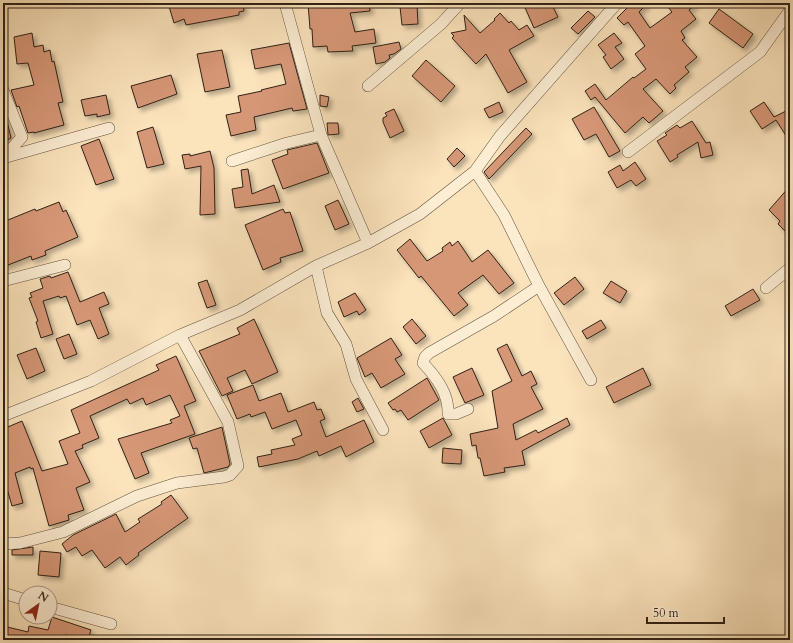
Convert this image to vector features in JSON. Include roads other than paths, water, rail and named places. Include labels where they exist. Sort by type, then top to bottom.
[{"type":"street","points":[[368,86],[440,24],[460,3]]},
{"type":"street","points":[[3,416],[91,381],[180,335],[240,310],[316,266],[368,243],[420,214],[475,171],[500,136],[617,3]]},
{"type":"street","points":[[286,7],[321,136],[368,243]]},
{"type":"street","points":[[628,152],[760,52],[790,10]]},
{"type":"street","points":[[3,90],[22,137],[4,157]]},
{"type":"street","points":[[4,157],[108,128]]},
{"type":"street","points":[[232,161],[287,143],[321,136]]},
{"type":"street","points":[[475,171],[504,215],[540,286],[592,380]]},
{"type":"street","points":[[3,281],[65,264]]},
{"type":"street","points":[[316,266],[328,314],[346,344],[356,379],[384,430]]},
{"type":"street","points":[[766,288],[790,268]]},
{"type":"street","points":[[468,409],[456,414],[448,414],[449,403],[441,386],[423,363],[425,357],[429,353],[494,316],[540,286]]},
{"type":"street","points":[[3,544],[20,543],[63,532],[137,496],[176,483],[224,477],[230,475],[238,466],[228,422],[180,335]]},
{"type":"street","points":[[3,593],[18,598]]},
{"type":"street","points":[[58,609],[112,624]]}]
